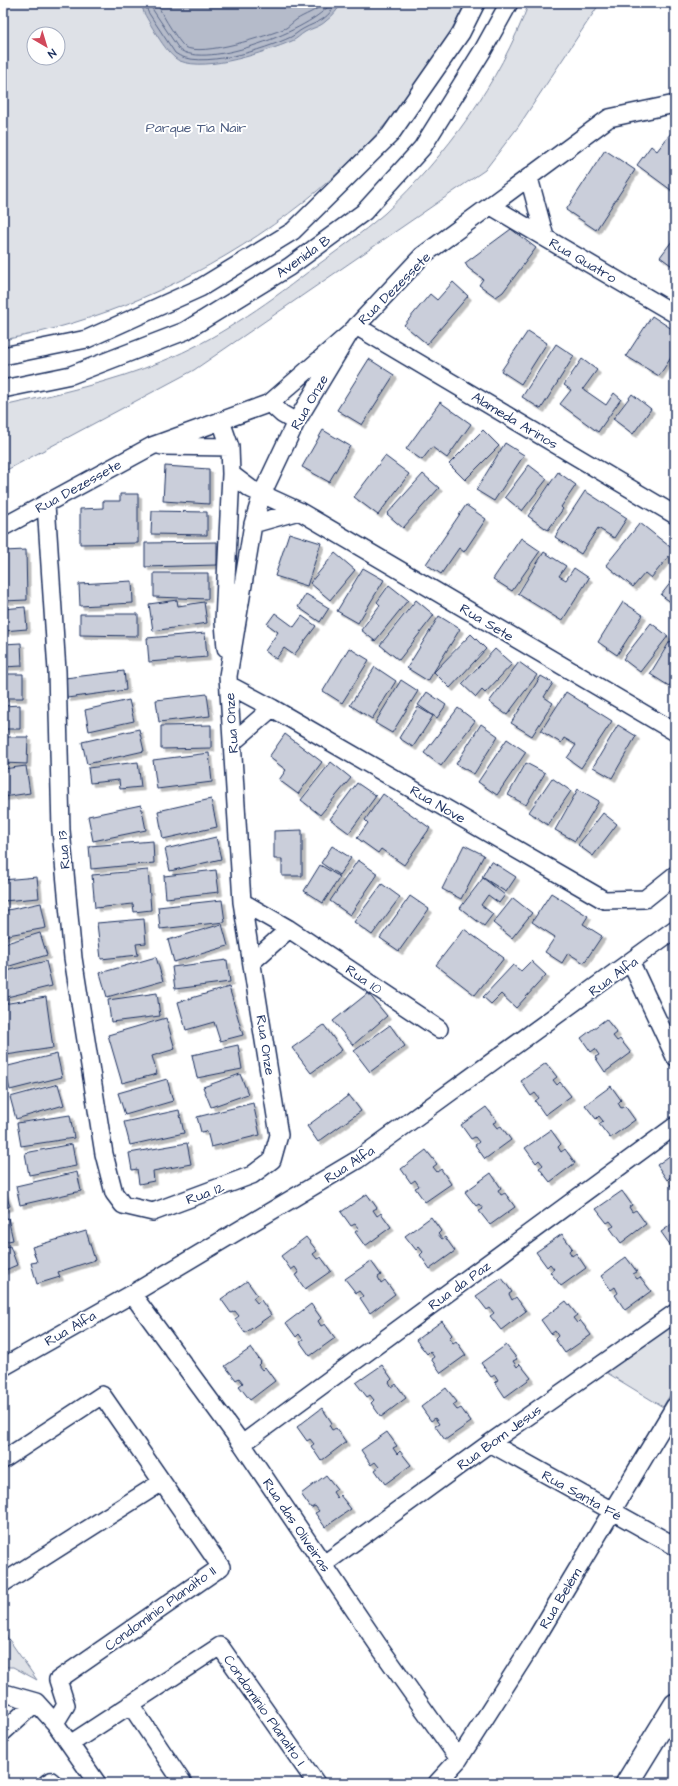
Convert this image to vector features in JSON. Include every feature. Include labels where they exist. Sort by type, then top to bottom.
[{"type":"main road","points":[[627,1783],[675,1705]]},
{"type":"street","name":"Avenida B","points":[[3,356],[87,338],[200,288],[293,231],[390,135],[461,33],[476,3]]},
{"type":"street","name":"Avenida B","points":[[3,389],[71,375],[185,331],[289,267],[364,212],[422,148],[483,50],[509,3]]},
{"type":"street","name":"Rua Dezessete","points":[[3,527],[152,446],[270,402],[352,330],[422,256],[609,118],[675,104]]},
{"type":"street","points":[[529,178],[545,237]]},
{"type":"street","name":"Rua Quatro","points":[[491,206],[675,314]]},
{"type":"street","name":"Rua Onze","points":[[279,1135],[242,902],[228,681],[253,524],[262,494],[296,422],[352,330]]},
{"type":"street","name":"Alameda Arinos","points":[[352,330],[675,515]]},
{"type":"street","points":[[270,402],[282,414],[296,422]]},
{"type":"street","points":[[221,421],[230,447],[231,474],[224,622],[228,681]]},
{"type":"street","name":"Rua Dezessete","points":[[152,446],[230,447]]},
{"type":"street","name":"Rua Sete","points":[[231,474],[243,485],[299,511],[675,732]]},
{"type":"street","name":"Rua 13","points":[[46,504],[57,671],[61,830],[72,958],[104,1154],[114,1193]]},
{"type":"street","points":[[253,524],[299,511]]},
{"type":"street","name":"Rua Nove","points":[[228,681],[604,900],[645,899],[675,875]]},
{"type":"street","points":[[232,742],[272,708]]},
{"type":"street","name":"Rua 10","points":[[242,902],[289,929],[439,1029]]},
{"type":"street","points":[[252,962],[289,929]]},
{"type":"street","name":"Rua Alfa","points":[[3,1367],[132,1294],[357,1160],[631,963],[675,929]]},
{"type":"street","points":[[631,963],[675,1057]]},
{"type":"street","name":"Rua da Paz","points":[[242,1444],[675,1126]]},
{"type":"street","name":"Rua 12","points":[[114,1193],[122,1205],[153,1212],[252,1175],[272,1160],[279,1135]]},
{"type":"street","name":"Rua das Oliveiras","points":[[132,1294],[242,1444],[378,1645],[459,1759]]},
{"type":"street","name":"Rua Bom Jesus","points":[[324,1564],[490,1443],[675,1313]]},
{"type":"street","name":"Condomínio Planalto II","points":[[3,1460],[102,1395],[221,1567],[58,1680],[66,1704],[55,1723]]},
{"type":"street","name":"Rua Belém","points":[[437,1783],[459,1759],[538,1635],[675,1406]]},
{"type":"street","name":"Rua Santa Fé","points":[[490,1443],[675,1546]]},
{"type":"street","points":[[3,1584],[162,1482]]},
{"type":"street","name":"Condomínio Planalto I","points":[[70,1744],[220,1646],[316,1783]]},
{"type":"street","points":[[8,1694],[36,1702],[55,1723],[97,1783]]},
{"type":"street","points":[[3,1732],[36,1702]]},
{"type":"street","points":[[130,1704],[183,1783]]},
{"type":"street","points":[[47,1783],[51,1781],[53,1783]]},
{"type":"green space","name":"Parque Tia Nair","points":[[3,3],[465,3],[429,67],[385,125],[332,178],[273,225],[210,265],[143,298],[73,323],[3,340]]},
{"type":"green space","points":[[529,3],[600,3],[518,127],[485,170],[194,370],[3,472],[3,406],[104,381],[144,368],[182,353],[220,333],[256,310],[357,236],[385,213],[408,191],[429,167],[469,116],[503,61],[517,33]]},
{"type":"green space","points":[[675,1319],[675,1386],[663,1407],[604,1371]]},
{"type":"green space","points":[[3,1631],[37,1680],[13,1667],[3,1667]]},
{"type":"water","points":[[134,3],[342,3],[333,15],[324,23],[305,32],[292,41],[236,59],[206,64],[192,64],[180,61],[170,53],[160,40],[144,13],[142,6]]},
{"type":"building","points":[[674,129],[675,193],[637,165],[651,146],[657,151]]},
{"type":"building","points":[[605,150],[635,170],[596,230],[566,210]]},
{"type":"building","points":[[511,229],[536,248],[503,292],[496,297],[479,285],[483,279],[468,268],[465,263]]},
{"type":"building","points":[[675,237],[675,268],[660,257]]},
{"type":"building","points":[[453,282],[468,296],[427,344],[404,325],[430,294],[437,300]]},
{"type":"building","points":[[652,316],[675,331],[674,353],[659,376],[626,356]]},
{"type":"building","points":[[528,331],[547,343],[521,384],[501,371]]},
{"type":"building","points":[[556,344],[574,356],[541,409],[522,397]]},
{"type":"building","points":[[369,359],[394,375],[362,425],[337,410]]},
{"type":"building","points":[[582,359],[597,370],[583,389],[606,405],[614,393],[621,399],[598,432],[560,404],[571,390],[564,385]]},
{"type":"building","points":[[632,394],[651,409],[633,434],[613,419]]},
{"type":"building","points":[[440,402],[471,424],[447,458],[432,447],[422,460],[406,449]]},
{"type":"building","points":[[323,430],[350,446],[329,482],[302,467]]},
{"type":"building","points":[[483,430],[499,446],[465,480],[449,464]]},
{"type":"building","points":[[505,443],[524,455],[494,501],[476,490]]},
{"type":"building","points":[[385,456],[409,474],[378,515],[354,497]]},
{"type":"building","points":[[529,465],[547,479],[522,511],[505,497]]},
{"type":"building","points":[[165,466],[209,469],[209,504],[163,501]]},
{"type":"building","points":[[558,472],[576,485],[561,507],[563,509],[548,530],[528,516]]},
{"type":"building","points":[[423,474],[439,488],[403,528],[387,514]]},
{"type":"building","points":[[585,491],[627,518],[614,538],[598,528],[581,554],[555,537]]},
{"type":"building","points":[[120,494],[138,494],[138,543],[80,544],[80,509],[103,508],[103,501],[120,501]]},
{"type":"building","points":[[466,505],[486,519],[464,552],[459,548],[441,574],[426,564]]},
{"type":"building","points":[[152,511],[207,512],[207,535],[151,534]]},
{"type":"building","points":[[640,523],[674,550],[651,578],[645,573],[633,587],[606,565]]},
{"type":"building","points":[[289,533],[321,543],[307,586],[275,576]]},
{"type":"building","points":[[521,538],[540,551],[512,591],[493,579]]},
{"type":"building","points":[[217,542],[217,565],[145,567],[145,543]]},
{"type":"building","points":[[26,550],[27,600],[3,601],[3,551]]},
{"type":"building","points":[[544,552],[566,566],[559,576],[566,580],[574,568],[589,578],[562,621],[518,594]]},
{"type":"building","points":[[335,553],[355,570],[330,600],[310,583]]},
{"type":"building","points":[[363,568],[384,580],[358,623],[337,611]]},
{"type":"building","points":[[154,573],[208,573],[208,599],[154,597]]},
{"type":"building","points":[[675,577],[675,605],[661,595]]},
{"type":"building","points":[[132,581],[133,603],[80,606],[79,584]]},
{"type":"building","points":[[389,585],[408,600],[375,641],[361,630],[380,605],[377,602]]},
{"type":"building","points":[[306,594],[329,608],[320,622],[298,607]]},
{"type":"building","points":[[177,600],[178,606],[204,602],[207,623],[153,631],[149,604]]},
{"type":"building","points":[[416,600],[434,615],[399,660],[380,645]]},
{"type":"building","points":[[623,602],[643,615],[617,655],[598,642]]},
{"type":"building","points":[[25,607],[27,629],[3,631],[3,609]]},
{"type":"building","points":[[275,613],[294,627],[302,616],[316,626],[294,655],[284,648],[276,659],[265,651],[278,632],[267,624]]},
{"type":"building","points":[[80,614],[138,614],[138,636],[80,635]]},
{"type":"building","points":[[439,616],[460,629],[428,681],[407,668]]},
{"type":"building","points":[[651,623],[668,636],[640,672],[623,659]]},
{"type":"building","points":[[205,633],[207,657],[149,662],[147,638]]},
{"type":"building","points":[[471,634],[486,649],[450,688],[434,672]]},
{"type":"building","points":[[670,641],[675,645],[675,677],[669,686],[650,674]]},
{"type":"building","points":[[21,643],[22,666],[3,667],[3,644]]},
{"type":"building","points":[[349,648],[369,660],[342,703],[323,691]]},
{"type":"building","points":[[495,649],[512,664],[485,693],[482,690],[476,697],[462,684]]},
{"type":"building","points":[[519,662],[537,675],[507,715],[489,702]]},
{"type":"building","points":[[375,667],[396,681],[372,719],[350,705]]},
{"type":"building","points":[[124,671],[126,690],[67,698],[65,678]]},
{"type":"building","points":[[3,674],[23,674],[23,698],[3,698]]},
{"type":"building","points":[[541,676],[553,683],[544,697],[553,703],[532,736],[511,723]]},
{"type":"building","points":[[401,680],[418,691],[392,733],[375,723]]},
{"type":"building","points":[[427,692],[446,705],[437,718],[418,705]]},
{"type":"building","points":[[566,692],[612,721],[581,768],[567,758],[576,745],[564,738],[561,743],[541,731]]},
{"type":"building","points":[[207,694],[210,716],[159,722],[156,700]]},
{"type":"building","points":[[129,700],[134,721],[89,731],[85,710]]},
{"type":"building","points":[[20,705],[20,729],[3,729],[3,706]]},
{"type":"building","points":[[418,707],[433,716],[413,747],[399,738]]},
{"type":"building","points":[[458,708],[475,721],[441,766],[424,753]]},
{"type":"building","points":[[481,724],[498,736],[474,774],[456,764]]},
{"type":"building","points":[[211,725],[211,748],[161,749],[161,726]]},
{"type":"building","points":[[618,725],[636,736],[612,778],[593,767]]},
{"type":"building","points":[[139,729],[144,751],[87,764],[82,742]]},
{"type":"building","points":[[285,734],[322,762],[298,794],[279,780],[286,770],[269,757]]},
{"type":"building","points":[[3,737],[28,737],[27,764],[3,763]]},
{"type":"building","points":[[507,739],[526,752],[497,795],[478,782]]},
{"type":"building","points":[[209,753],[212,782],[157,789],[153,760]]},
{"type":"building","points":[[138,762],[141,787],[120,789],[119,780],[90,783],[88,768]]},
{"type":"building","points":[[331,762],[351,778],[320,815],[301,800]]},
{"type":"building","points":[[526,763],[545,773],[526,805],[508,795]]},
{"type":"building","points":[[26,766],[30,793],[3,797],[3,769]]},
{"type":"building","points":[[552,778],[571,791],[548,825],[529,812]]},
{"type":"building","points":[[357,783],[376,796],[349,833],[330,819]]},
{"type":"building","points":[[578,789],[599,801],[575,841],[555,830]]},
{"type":"building","points":[[383,794],[430,828],[404,865],[381,849],[378,853],[357,838],[368,823],[365,820]]},
{"type":"building","points":[[211,799],[217,827],[163,839],[158,811]]},
{"type":"building","points":[[141,805],[146,830],[93,841],[88,816]]},
{"type":"building","points":[[603,813],[617,824],[593,856],[578,845]]},
{"type":"building","points":[[302,830],[302,876],[282,876],[282,859],[274,859],[274,831]]},
{"type":"building","points":[[216,837],[221,859],[170,871],[165,849]]},
{"type":"building","points":[[153,841],[154,863],[91,869],[89,846]]},
{"type":"building","points":[[464,845],[484,855],[461,899],[442,889]]},
{"type":"building","points":[[332,846],[351,858],[339,875],[321,863]]},
{"type":"building","points":[[358,860],[378,874],[350,915],[330,901]]},
{"type":"building","points":[[491,861],[516,877],[506,892],[482,877]]},
{"type":"building","points":[[320,865],[340,877],[323,903],[304,891]]},
{"type":"building","points":[[148,870],[151,910],[134,912],[133,904],[95,908],[92,875]]},
{"type":"building","points":[[216,870],[219,892],[166,898],[164,876]]},
{"type":"building","points":[[37,877],[39,898],[3,901],[3,880]]},
{"type":"building","points":[[483,878],[505,895],[499,903],[488,895],[481,905],[493,914],[484,926],[460,908]]},
{"type":"building","points":[[382,884],[400,897],[372,935],[354,922]]},
{"type":"building","points":[[551,893],[588,916],[583,924],[602,936],[584,963],[568,953],[562,963],[545,952],[555,937],[532,922]]},
{"type":"building","points":[[410,896],[429,909],[399,951],[380,938]]},
{"type":"building","points":[[513,898],[532,913],[512,938],[493,923]]},
{"type":"building","points":[[222,900],[225,922],[160,929],[158,907]]},
{"type":"building","points":[[41,903],[46,928],[3,936],[3,911]]},
{"type":"building","points":[[144,919],[146,943],[136,944],[138,955],[101,959],[97,923]]},
{"type":"building","points":[[222,924],[228,946],[174,962],[168,940]]},
{"type":"building","points":[[464,929],[504,958],[475,995],[436,965]]},
{"type":"building","points":[[40,933],[47,955],[3,968],[3,944]]},
{"type":"building","points":[[156,957],[163,981],[107,997],[100,973]]},
{"type":"building","points":[[227,960],[230,982],[175,989],[172,967]]},
{"type":"building","points":[[46,961],[52,986],[3,998],[3,972]]},
{"type":"building","points":[[531,961],[546,975],[516,1008],[501,994],[491,1004],[483,997],[513,965],[521,971]]},
{"type":"building","points":[[229,987],[243,1035],[220,1041],[214,1022],[186,1030],[178,1002]]},
{"type":"building","points":[[157,993],[160,1016],[111,1022],[108,1000]]},
{"type":"building","points":[[368,993],[387,1016],[353,1045],[333,1021]]},
{"type":"building","points":[[46,997],[53,1048],[6,1055],[3,1035],[3,1004]]},
{"type":"building","points":[[166,1018],[175,1049],[152,1056],[157,1074],[122,1083],[108,1035]]},
{"type":"building","points":[[606,1019],[617,1033],[613,1036],[617,1041],[620,1039],[631,1053],[605,1072],[595,1057],[599,1055],[595,1049],[591,1052],[581,1038]]},
{"type":"building","points":[[324,1025],[342,1050],[311,1073],[292,1048]]},
{"type":"building","points":[[390,1025],[405,1046],[370,1072],[354,1051]]},
{"type":"building","points":[[238,1045],[242,1069],[197,1078],[192,1055]]},
{"type":"building","points":[[57,1054],[62,1077],[10,1090],[4,1067]]},
{"type":"building","points":[[546,1063],[557,1077],[553,1080],[557,1085],[560,1082],[571,1096],[545,1115],[535,1101],[539,1098],[535,1093],[531,1096],[521,1081]]},
{"type":"building","points":[[240,1074],[248,1094],[211,1107],[203,1087]]},
{"type":"building","points":[[167,1079],[173,1101],[125,1115],[118,1093]]},
{"type":"building","points":[[58,1084],[64,1105],[16,1119],[10,1097]]},
{"type":"building","points":[[611,1086],[621,1100],[618,1103],[621,1108],[625,1106],[635,1120],[610,1138],[599,1124],[603,1121],[599,1116],[596,1119],[585,1105]]},
{"type":"building","points":[[349,1095],[361,1111],[318,1142],[307,1126]]},
{"type":"building","points":[[253,1103],[260,1135],[211,1147],[207,1131],[201,1132],[197,1117]]},
{"type":"building","points":[[486,1107],[497,1121],[493,1123],[497,1128],[501,1126],[511,1140],[485,1159],[475,1145],[479,1142],[475,1137],[471,1139],[461,1125]]},
{"type":"building","points":[[179,1110],[184,1133],[130,1145],[124,1122]]},
{"type":"building","points":[[70,1115],[74,1138],[21,1146],[17,1123]]},
{"type":"building","points":[[551,1130],[561,1144],[558,1147],[561,1152],[565,1149],[575,1163],[550,1182],[539,1168],[543,1165],[539,1160],[536,1163],[525,1148]]},
{"type":"building","points":[[187,1143],[191,1164],[153,1171],[154,1181],[139,1184],[137,1169],[132,1170],[129,1153]]},
{"type":"building","points":[[72,1144],[76,1166],[29,1175],[25,1153]]},
{"type":"building","points":[[426,1150],[437,1164],[433,1167],[437,1172],[441,1169],[451,1184],[425,1202],[415,1188],[419,1186],[415,1180],[411,1183],[401,1169]]},
{"type":"building","points":[[675,1152],[675,1191],[670,1185],[674,1182],[670,1177],[667,1180],[657,1165]]},
{"type":"building","points":[[77,1172],[81,1191],[20,1205],[16,1186]]},
{"type":"building","points":[[491,1173],[501,1188],[498,1190],[501,1195],[505,1193],[515,1207],[490,1225],[479,1211],[483,1209],[479,1204],[476,1206],[465,1192]]},
{"type":"building","points":[[3,1188],[10,1206],[3,1209]]},
{"type":"building","points":[[622,1191],[632,1205],[629,1207],[632,1212],[636,1210],[646,1224],[621,1243],[610,1228],[614,1226],[610,1221],[607,1223],[596,1209]]},
{"type":"building","points":[[367,1194],[377,1208],[373,1210],[377,1216],[381,1213],[391,1227],[365,1246],[355,1232],[359,1229],[355,1224],[351,1226],[341,1212]]},
{"type":"building","points":[[431,1217],[441,1231],[438,1234],[442,1239],[445,1237],[455,1251],[430,1269],[420,1255],[423,1252],[419,1247],[416,1250],[405,1236]]},
{"type":"building","points":[[8,1218],[13,1240],[3,1242],[3,1219]]},
{"type":"building","points":[[675,1222],[675,1244],[671,1246],[661,1232]]},
{"type":"building","points":[[86,1231],[95,1260],[58,1272],[60,1277],[37,1284],[31,1263],[37,1262],[32,1247]]},
{"type":"building","points":[[562,1234],[572,1248],[569,1251],[572,1256],[576,1253],[586,1268],[561,1286],[550,1272],[554,1269],[550,1264],[547,1267],[536,1252]]},
{"type":"building","points":[[306,1237],[317,1251],[313,1254],[317,1259],[321,1257],[331,1271],[305,1289],[295,1275],[299,1273],[295,1267],[291,1270],[281,1256]]},
{"type":"building","points":[[10,1246],[17,1265],[3,1271],[3,1248]]},
{"type":"building","points":[[626,1257],[637,1272],[633,1274],[637,1279],[640,1277],[651,1291],[625,1310],[615,1295],[618,1293],[615,1287],[611,1290],[601,1276]]},
{"type":"building","points":[[371,1261],[381,1275],[378,1277],[381,1283],[385,1280],[395,1294],[370,1313],[360,1298],[363,1296],[359,1291],[356,1293],[345,1279]]},
{"type":"building","points":[[502,1278],[512,1292],[509,1294],[512,1300],[516,1297],[526,1311],[501,1330],[490,1316],[494,1313],[490,1308],[487,1310],[476,1296]]},
{"type":"building","points":[[247,1281],[257,1295],[253,1298],[257,1303],[261,1300],[271,1315],[245,1333],[235,1319],[239,1316],[235,1311],[231,1313],[221,1299]]},
{"type":"building","points":[[566,1301],[577,1315],[573,1318],[577,1323],[580,1320],[591,1335],[565,1353],[555,1339],[558,1336],[555,1331],[551,1334],[541,1320]]},
{"type":"building","points":[[311,1304],[321,1318],[318,1321],[321,1326],[325,1324],[335,1338],[310,1356],[300,1342],[303,1340],[299,1334],[296,1337],[286,1323]]},
{"type":"building","points":[[442,1321],[452,1335],[449,1338],[453,1343],[456,1341],[466,1355],[441,1373],[431,1359],[434,1357],[430,1351],[427,1354],[416,1340]]},
{"type":"building","points":[[506,1345],[517,1359],[513,1361],[517,1367],[520,1364],[531,1378],[505,1397],[495,1382],[498,1380],[495,1375],[491,1377],[481,1363]]},
{"type":"building","points":[[251,1348],[261,1362],[258,1365],[262,1370],[265,1367],[275,1381],[250,1400],[239,1386],[243,1383],[239,1378],[236,1380],[225,1366]]},
{"type":"building","points":[[382,1365],[392,1379],[389,1382],[392,1387],[396,1384],[406,1398],[381,1417],[371,1403],[374,1400],[370,1395],[367,1397],[356,1383]]},
{"type":"building","points":[[446,1388],[457,1402],[453,1405],[457,1410],[461,1408],[471,1422],[445,1440],[435,1426],[439,1424],[435,1418],[431,1421],[421,1407]]},
{"type":"building","points":[[322,1408],[332,1423],[329,1425],[332,1430],[336,1428],[346,1442],[321,1461],[311,1446],[314,1444],[310,1439],[307,1441],[297,1427]]},
{"type":"building","points":[[387,1432],[397,1446],[393,1448],[397,1454],[400,1451],[411,1465],[385,1484],[375,1470],[379,1467],[375,1462],[371,1465],[361,1450]]},
{"type":"building","points":[[326,1475],[337,1489],[333,1492],[337,1498],[340,1495],[351,1509],[325,1527],[315,1513],[319,1511],[315,1506],[311,1508],[301,1494]]}]
